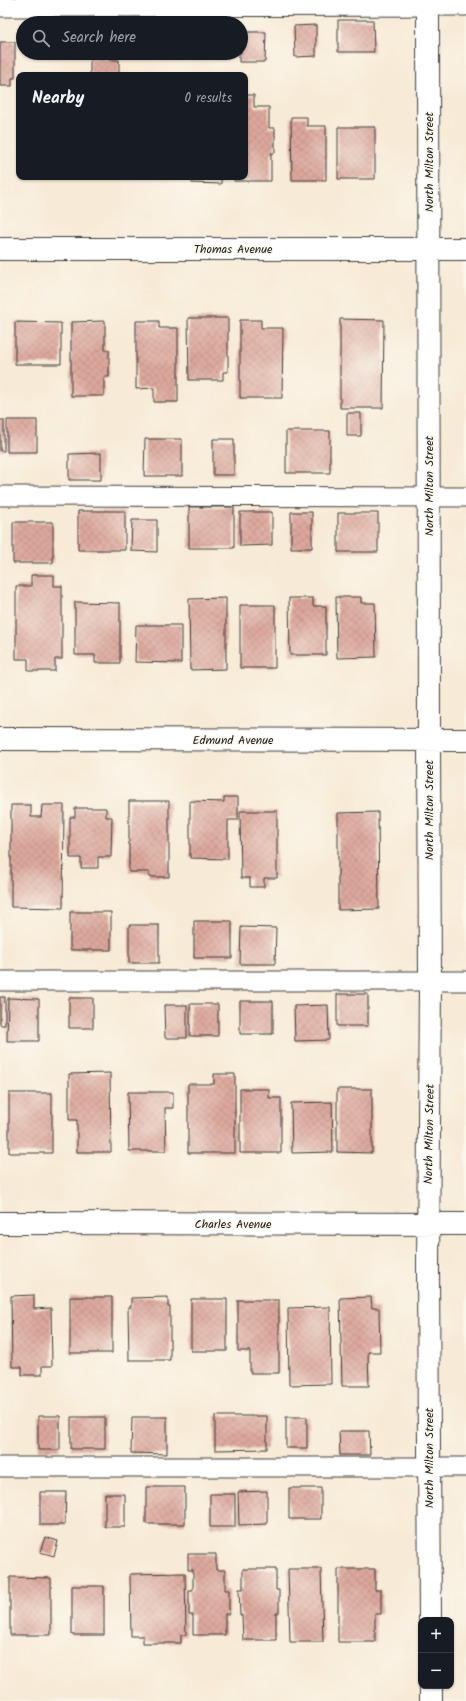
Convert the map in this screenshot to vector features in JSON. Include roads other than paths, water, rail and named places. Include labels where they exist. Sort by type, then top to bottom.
[{"type":"street","name":"North Milton Street","points":[[428,3],[430,981],[428,1224],[430,1617]]},
{"type":"street","name":"Thomas Avenue","points":[[0,249],[466,249]]},
{"type":"street","name":"Edmund Avenue","points":[[0,739],[466,740]]},
{"type":"street","name":"Charles Avenue","points":[[0,1223],[466,1224]]},
{"type":"street","points":[[431,1689],[431,1701]]},
{"type":"lane","points":[[0,7],[428,3],[466,6]]},
{"type":"lane","points":[[0,496],[466,497]]},
{"type":"lane","points":[[0,980],[466,981]]},
{"type":"lane","points":[[0,1467],[466,1468]]}]
